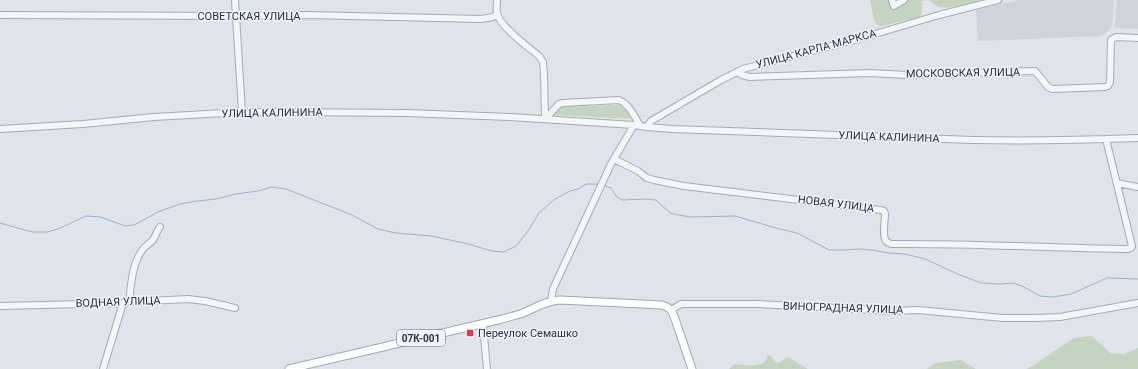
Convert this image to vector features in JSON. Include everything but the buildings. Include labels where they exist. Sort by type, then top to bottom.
[{"type":"main road","name":"07К-001","points":[[289,369],[522,314],[539,305],[551,301],[560,300],[651,304],[667,307],[671,310]]},
{"type":"main road","points":[[671,310],[692,369]]},
{"type":"street","points":[[235,0],[242,112]]},
{"type":"street","points":[[497,0],[497,14],[504,26],[539,56],[543,62],[545,119]]},
{"type":"street","points":[[892,0],[894,6],[904,0]]},
{"type":"street","name":"УЛИЦА КАРЛА МАРКСА","points":[[647,127],[651,121],[737,72],[757,65],[862,38],[939,15],[998,0]]},
{"type":"street","name":"СОВЕТСКАЯ УЛИЦА","points":[[0,15],[308,15],[481,19],[493,17],[497,14]]},
{"type":"street","name":"МОСКОВСКАЯ УЛИЦА","points":[[737,72],[750,77],[870,73],[907,75],[1035,71],[1048,87],[1052,89],[1105,87],[1108,86],[1110,82],[1111,40],[1116,37],[1138,38]]},
{"type":"street","points":[[545,119],[559,104],[619,100],[624,102],[635,117],[637,125],[614,159],[604,179],[553,290],[551,301]]},
{"type":"street","name":"УЛИЦА КАЛИНИНА","points":[[0,129],[242,112],[407,113],[545,119],[637,125],[647,127],[973,140],[1023,141],[1138,138]]},
{"type":"street","points":[[1106,139],[1117,183],[1138,186]]},
{"type":"street","name":"НОВАЯ УЛИЦА","points":[[614,159],[638,171],[647,178],[684,186],[882,210],[885,214],[885,240],[891,244],[930,243],[1131,248],[1132,246],[1126,217],[1117,183]]},
{"type":"street","points":[[103,369],[126,303],[135,266],[143,250],[153,241],[160,227]]},
{"type":"street","name":"ВОДНАЯ УЛИЦА","points":[[0,306],[126,303],[188,299],[205,301],[235,308]]},
{"type":"street","name":"ВИНОГРАДНАЯ УЛИЦА","points":[[671,310],[681,304],[758,304],[893,311],[918,310],[1003,318],[1035,318],[1060,317],[1138,304]]},
{"type":"street","points":[[482,324],[487,369]]},
{"type":"shaded area","points":[[1019,0],[1114,0],[1112,27],[1102,36],[978,41],[976,10]]},
{"type":"shaded area","points":[[1117,0],[1138,0],[1138,29],[1115,28]]},
{"type":"green space","points":[[870,0],[929,0],[922,1],[922,11],[920,17],[882,26],[877,25],[874,20]]},
{"type":"green space","points":[[929,0],[982,0],[959,6],[941,7]]},
{"type":"green space","points":[[620,105],[634,118],[633,119],[554,115],[553,113],[560,107]]},
{"type":"green space","points":[[1091,336],[1110,353],[1124,354],[1138,348],[1138,369],[1026,369],[1074,338]]},
{"type":"green space","points":[[768,355],[770,355],[776,363],[788,357],[808,369],[729,369],[733,365],[761,364],[765,362]]},
{"type":"green space","points":[[961,360],[976,369],[927,369],[936,363]]},
{"type":"waterway","points":[[0,223],[33,232],[47,232],[58,229],[86,216],[101,217],[125,226],[134,225],[160,211],[180,204],[216,199],[272,187],[286,189],[352,215],[378,229],[396,233],[432,236],[492,251],[504,252],[516,246],[528,231],[539,213],[555,199],[586,184],[598,184]]},
{"type":"waterway","points":[[603,185],[611,188],[617,197],[622,200],[656,200],[670,213],[690,217],[735,216],[797,233],[829,250],[859,249],[905,254],[925,259],[981,283],[1013,283],[1022,286],[1040,296],[1053,297],[1071,294],[1107,278],[1138,279]]},
{"type":"place","name":"Переулок Семашко","points":[[470,333]]}]
